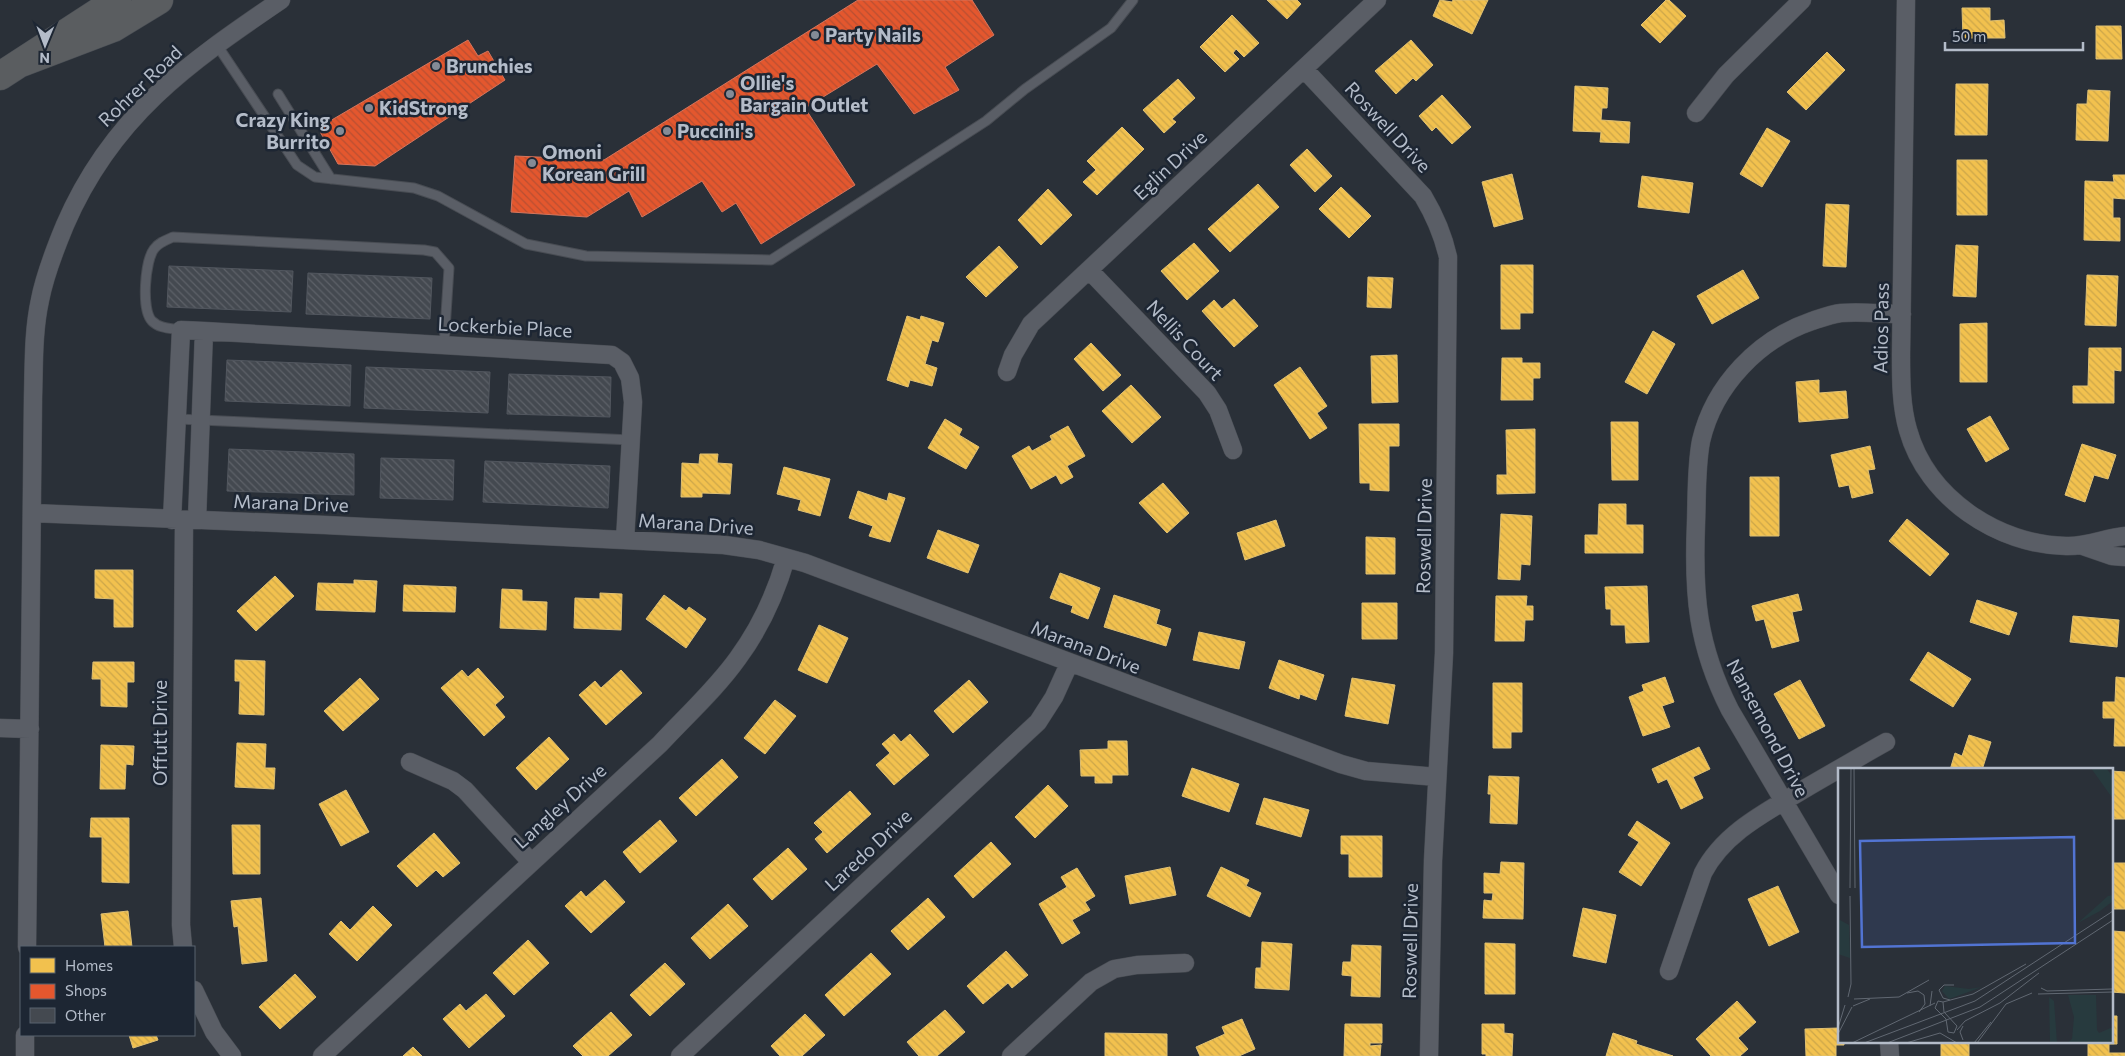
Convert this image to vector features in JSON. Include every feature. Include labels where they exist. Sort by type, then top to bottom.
[{"type":"highway","points":[[10,69],[118,0]]},
{"type":"highway","points":[[10,69],[113,28],[159,0]]},
{"type":"street","name":"Rohrer Road","points":[[27,946],[32,513],[36,328],[40,300],[57,244],[74,204],[94,168],[130,120],[162,89],[217,45],[281,0]]},
{"type":"street","name":"Eglin Drive","points":[[1007,372],[1012,356],[1031,324],[1377,0]]},
{"type":"street","points":[[1696,113],[1726,75],[1802,0]]},
{"type":"street","name":"Adios Pass","points":[[1906,0],[1901,364],[1903,413],[1908,433],[1920,458],[1933,478],[1958,506],[1989,527],[2040,544],[2083,546],[2112,556],[2125,557]]},
{"type":"street","name":"Roswell Drive","points":[[1304,68],[1423,196],[1434,214],[1443,235],[1448,257],[1444,653],[1431,911],[1429,1056]]},
{"type":"street","name":"Nellis Court","points":[[1089,270],[1208,393],[1218,410],[1233,450]]},
{"type":"street","name":"Nansemond Drive","points":[[1838,893],[1783,802],[1716,682],[1704,645],[1696,599],[1694,566],[1698,465],[1707,422],[1725,386],[1757,351],[1776,337],[1796,327],[1840,313],[1902,314]]},
{"type":"street","points":[[182,330],[178,418],[184,520]]},
{"type":"street","name":"Lockerbie Place","points":[[182,330],[612,355],[622,362],[630,378],[634,402],[625,540]]},
{"type":"street","points":[[184,520],[200,419],[204,331]]},
{"type":"street","name":"Marana Drive","points":[[32,513],[724,545],[758,550],[805,563],[1069,664],[1341,764],[1375,772],[1437,777]]},
{"type":"street","name":"Offutt Drive","points":[[183,946],[181,905],[184,520]]},
{"type":"street","name":"Adios Pass","points":[[2083,546],[2111,537],[2125,536]]},
{"type":"street","name":"Langley Drive","points":[[322,1056],[660,744],[737,659],[754,635],[779,584],[786,558]]},
{"type":"street","name":"Laredo Drive","points":[[680,1056],[1038,722],[1054,697],[1069,664]]},
{"type":"street","points":[[0,728],[30,729]]},
{"type":"street","points":[[1841,768],[1886,742]]},
{"type":"street","points":[[410,762],[446,777],[465,790],[531,862]]},
{"type":"street","points":[[1669,971],[1683,925],[1710,860],[1721,846],[1751,821],[1838,770]]},
{"type":"street","points":[[1010,1056],[1091,982],[1114,969],[1137,965],[1185,963]]},
{"type":"street","points":[[195,992],[214,1032],[232,1056]]},
{"type":"street","points":[[25,1036],[25,1056]]},
{"type":"lane","points":[[217,45],[298,165],[315,177],[414,188],[438,196],[526,244],[586,256],[771,260],[986,121],[1025,89],[1111,28],[1133,0]]},
{"type":"lane","points":[[278,94],[332,179]]},
{"type":"lane","points":[[182,330],[162,328],[151,320],[146,310],[147,261],[154,248],[173,237],[424,250],[435,252],[449,268],[444,345]]},
{"type":"lane","points":[[178,418],[631,440]]},
{"type":"building: Homes","points":[[1267,0],[1297,0],[1301,4],[1287,19]]},
{"type":"building: Homes","points":[[1440,0],[1452,2],[1453,0],[1488,0],[1472,34],[1433,16]]},
{"type":"building: Homes","points":[[1666,0],[1669,0],[1686,16],[1660,43],[1641,25]]},
{"type":"building: Homes","points":[[1962,8],[1990,8],[1990,21],[2004,20],[2005,38],[1963,38]]},
{"type":"building: Homes","points":[[1232,15],[1259,43],[1244,57],[1236,49],[1233,53],[1239,59],[1225,72],[1200,47]]},
{"type":"building: Homes","points":[[2096,26],[2121,26],[2122,59],[2096,59]]},
{"type":"building: Homes","points":[[1411,40],[1433,65],[1416,81],[1413,78],[1396,94],[1375,71]]},
{"type":"building: Homes","points":[[1827,52],[1845,70],[1806,110],[1787,92]]},
{"type":"building: Homes","points":[[1178,79],[1195,98],[1172,119],[1176,122],[1164,133],[1143,110]]},
{"type":"building: Homes","points":[[1956,84],[1988,84],[1987,135],[1955,135]]},
{"type":"building: Homes","points":[[1575,86],[1608,88],[1607,108],[1602,108],[1601,120],[1630,122],[1629,143],[1600,142],[1601,132],[1573,131]]},
{"type":"building: Homes","points":[[2088,90],[2110,91],[2108,141],[2076,140],[2077,104],[2087,104]]},
{"type":"building: Homes","points":[[1442,95],[1471,127],[1452,144],[1436,127],[1432,131],[1419,116]]},
{"type":"building: Homes","points":[[1122,127],[1144,149],[1097,195],[1083,182],[1096,170],[1087,161]]},
{"type":"building: Homes","points":[[1767,128],[1790,141],[1762,187],[1740,174]]},
{"type":"building: Homes","points":[[1307,149],[1332,176],[1315,192],[1290,165]]},
{"type":"building: Homes","points":[[1957,160],[1987,160],[1987,215],[1957,215]]},
{"type":"building: Homes","points":[[1512,174],[1523,219],[1494,227],[1482,182]]},
{"type":"building: Homes","points":[[2113,175],[2125,175],[2125,199],[2113,198],[2113,218],[2120,218],[2120,241],[2084,240],[2085,181],[2114,182]]},
{"type":"building: Homes","points":[[1642,176],[1693,183],[1689,213],[1638,207]]},
{"type":"building: Homes","points":[[1258,184],[1279,207],[1230,252],[1208,229]]},
{"type":"building: Homes","points":[[1341,187],[1371,216],[1349,238],[1319,209]]},
{"type":"building: Homes","points":[[1048,189],[1072,215],[1041,245],[1018,220]]},
{"type":"building: Homes","points":[[1826,204],[1849,205],[1846,267],[1823,266]]},
{"type":"building: Homes","points":[[1194,243],[1219,271],[1187,300],[1161,271]]},
{"type":"building: Homes","points":[[1956,245],[1978,246],[1976,297],[1953,296]]},
{"type":"building: Homes","points":[[999,246],[1018,267],[986,297],[966,277]]},
{"type":"building: Homes","points":[[1501,265],[1533,265],[1533,313],[1520,313],[1520,329],[1501,329]]},
{"type":"building: Homes","points":[[1743,270],[1759,298],[1712,324],[1697,296]]},
{"type":"building: Homes","points":[[2087,275],[2118,276],[2116,326],[2085,325]]},
{"type":"building: Homes","points":[[1368,277],[1393,278],[1391,308],[1367,307]]},
{"type":"building: Homes","points":[[1234,299],[1258,326],[1234,347],[1202,311],[1214,300],[1222,309]]},
{"type":"building: Homes","points":[[907,316],[920,320],[921,316],[944,323],[938,342],[932,340],[925,364],[937,368],[932,386],[910,380],[908,387],[887,380]]},
{"type":"building: Homes","points":[[1987,323],[1987,382],[1960,382],[1960,324]]},
{"type":"building: Homes","points":[[1653,331],[1675,344],[1647,394],[1625,382]]},
{"type":"building: Homes","points":[[1091,343],[1121,375],[1103,391],[1074,359]]},
{"type":"building: Homes","points":[[2089,348],[2121,348],[2121,371],[2114,370],[2114,403],[2073,403],[2073,386],[2088,386]]},
{"type":"building: Homes","points":[[1397,355],[1398,402],[1372,403],[1371,356]]},
{"type":"building: Homes","points":[[1502,358],[1522,358],[1522,363],[1540,363],[1540,378],[1533,378],[1533,400],[1501,400]]},
{"type":"building: Homes","points":[[1300,367],[1327,406],[1317,413],[1327,428],[1310,439],[1274,385]]},
{"type":"building: Homes","points":[[1819,380],[1819,393],[1846,391],[1848,418],[1799,422],[1796,382]]},
{"type":"building: Homes","points":[[1131,385],[1161,417],[1132,443],[1102,411]]},
{"type":"building: Homes","points":[[1990,416],[2009,449],[1986,462],[1967,429]]},
{"type":"building: Homes","points":[[945,419],[962,429],[959,435],[979,447],[966,469],[928,448]]},
{"type":"building: Homes","points":[[1611,422],[1638,422],[1638,480],[1612,480]]},
{"type":"building: Homes","points":[[1359,424],[1399,424],[1399,446],[1389,446],[1389,491],[1370,490],[1370,483],[1360,483]]},
{"type":"building: Homes","points":[[1068,426],[1085,456],[1067,466],[1073,477],[1061,484],[1056,475],[1031,489],[1012,456],[1029,446],[1032,451],[1052,440],[1050,436]]},
{"type":"building: Homes","points":[[1535,429],[1535,493],[1497,494],[1497,475],[1507,475],[1506,430]]},
{"type":"building: Homes","points":[[2082,444],[2116,455],[2108,479],[2094,475],[2085,502],[2065,495]]},
{"type":"building: Homes","points":[[1870,446],[1875,469],[1868,470],[1873,493],[1852,498],[1849,485],[1839,487],[1831,455]]},
{"type":"building: Homes","points":[[700,454],[718,454],[717,463],[732,464],[730,494],[702,493],[702,497],[681,497],[682,463],[699,464]]},
{"type":"building: Homes","points":[[784,467],[830,479],[820,516],[798,510],[801,500],[777,494]]},
{"type":"building: Homes","points":[[1750,477],[1779,477],[1779,536],[1750,536]]},
{"type":"building: Homes","points":[[1163,483],[1189,513],[1167,533],[1139,503]]},
{"type":"building: Homes","points":[[858,491],[887,501],[889,493],[905,498],[890,542],[869,536],[873,526],[849,518]]},
{"type":"building: Homes","points":[[1599,504],[1626,504],[1626,525],[1643,525],[1643,553],[1585,553],[1585,535],[1598,535]]},
{"type":"building: Homes","points":[[1501,514],[1532,516],[1530,565],[1521,564],[1520,580],[1498,579]]},
{"type":"building: Homes","points":[[1907,519],[1949,554],[1930,576],[1889,541]]},
{"type":"building: Homes","points":[[1276,520],[1285,546],[1245,560],[1237,533]]},
{"type":"building: Homes","points":[[938,530],[979,545],[968,573],[927,558]]},
{"type":"building: Homes","points":[[1366,537],[1395,538],[1395,574],[1366,574]]},
{"type":"building: Homes","points":[[95,570],[133,570],[133,627],[114,627],[114,599],[95,598]]},
{"type":"building: Homes","points":[[1060,573],[1100,588],[1088,619],[1071,612],[1073,606],[1050,598]]},
{"type":"building: Homes","points":[[275,576],[294,596],[256,631],[237,611]]},
{"type":"building: Homes","points":[[354,580],[377,581],[375,612],[316,610],[318,583],[354,584]]},
{"type":"building: Homes","points":[[404,585],[456,587],[455,612],[403,611]]},
{"type":"building: Homes","points":[[1647,586],[1649,642],[1626,643],[1625,625],[1611,625],[1611,609],[1606,609],[1605,587]]},
{"type":"building: Homes","points":[[502,589],[522,590],[522,601],[547,602],[546,630],[500,628]]},
{"type":"building: Homes","points":[[600,593],[622,594],[621,630],[574,628],[575,598],[600,599]]},
{"type":"building: Homes","points":[[1798,594],[1802,610],[1792,612],[1799,641],[1772,648],[1764,619],[1756,621],[1752,606]]},
{"type":"building: Homes","points":[[664,595],[686,611],[689,607],[706,619],[686,648],[646,619]]},
{"type":"building: Homes","points":[[1114,595],[1160,610],[1156,624],[1171,629],[1166,646],[1104,627]]},
{"type":"building: Homes","points":[[1496,596],[1527,596],[1526,606],[1533,606],[1533,620],[1525,620],[1524,641],[1495,641]]},
{"type":"building: Homes","points":[[1977,600],[2017,613],[2009,635],[1970,622]]},
{"type":"building: Homes","points":[[1362,603],[1397,603],[1397,639],[1362,639]]},
{"type":"building: Homes","points":[[2073,616],[2119,620],[2117,647],[2070,642]]},
{"type":"building: Homes","points":[[819,625],[848,638],[827,683],[798,670]]},
{"type":"building: Homes","points":[[1199,632],[1245,642],[1239,669],[1193,660]]},
{"type":"building: Homes","points":[[1928,652],[1971,679],[1953,707],[1910,680]]},
{"type":"building: Homes","points":[[235,660],[265,661],[264,715],[239,714],[240,681],[235,681]]},
{"type":"building: Homes","points":[[1279,660],[1324,675],[1316,700],[1300,694],[1299,699],[1269,688]]},
{"type":"building: Homes","points":[[93,662],[134,662],[134,682],[127,682],[127,707],[101,706],[101,679],[92,679]]},
{"type":"building: Homes","points":[[478,668],[504,697],[495,705],[505,717],[484,736],[441,688],[462,670],[468,677]]},
{"type":"building: Homes","points":[[621,670],[642,693],[606,725],[579,695],[595,681],[601,688]]},
{"type":"building: Homes","points":[[1665,677],[1674,702],[1662,706],[1670,727],[1643,736],[1629,697],[1644,691],[1642,685]]},
{"type":"building: Homes","points":[[2116,677],[2125,678],[2125,746],[2114,746],[2115,718],[2103,718],[2103,702],[2115,702]]},
{"type":"building: Homes","points":[[360,678],[379,699],[343,731],[324,711]]},
{"type":"building: Homes","points":[[1352,678],[1395,685],[1388,724],[1345,716]]},
{"type":"building: Homes","points":[[969,680],[988,702],[953,733],[934,711]]},
{"type":"building: Homes","points":[[1800,680],[1825,726],[1799,739],[1774,694]]},
{"type":"building: Homes","points":[[1493,683],[1522,683],[1522,732],[1511,732],[1511,748],[1493,748]]},
{"type":"building: Homes","points":[[775,700],[796,716],[765,754],[744,738]]},
{"type":"building: Homes","points":[[894,734],[901,742],[910,734],[929,755],[894,785],[876,765],[890,753],[882,744]]},
{"type":"building: Homes","points":[[1969,735],[1991,742],[1983,768],[1951,768],[1955,753],[1962,756]]},
{"type":"building: Homes","points":[[549,737],[569,759],[536,790],[516,768]]},
{"type":"building: Homes","points":[[1108,741],[1127,741],[1128,775],[1112,775],[1112,783],[1095,783],[1095,776],[1081,776],[1080,750],[1108,749]]},
{"type":"building: Homes","points":[[237,743],[266,744],[265,768],[275,768],[274,789],[235,787]]},
{"type":"building: Homes","points":[[101,745],[134,746],[133,765],[126,764],[125,789],[100,789]]},
{"type":"building: Homes","points":[[1699,747],[1710,769],[1693,777],[1703,798],[1681,809],[1667,779],[1658,783],[1652,769]]},
{"type":"building: Homes","points":[[722,759],[738,777],[696,816],[679,798]]},
{"type":"building: Homes","points":[[1192,768],[1239,784],[1229,812],[1182,796]]},
{"type":"building: Homes","points":[[2112,771],[2125,772],[2125,819],[2112,819]]},
{"type":"building: Homes","points":[[1489,776],[1519,777],[1517,824],[1490,823],[1491,794],[1488,794]]},
{"type":"building: Homes","points":[[1048,785],[1068,806],[1035,838],[1015,817]]},
{"type":"building: Homes","points":[[346,790],[369,832],[341,846],[319,804]]},
{"type":"building: Homes","points":[[850,791],[871,814],[827,853],[815,839],[823,832],[814,823]]},
{"type":"building: Homes","points":[[1264,798],[1309,810],[1301,837],[1256,824]]},
{"type":"building: Homes","points":[[91,818],[129,818],[129,883],[102,882],[102,837],[90,837]]},
{"type":"building: Homes","points":[[660,820],[677,841],[640,873],[623,852]]},
{"type":"building: Homes","points":[[1637,821],[1670,843],[1641,886],[1619,872],[1639,842],[1628,835]]},
{"type":"building: Homes","points":[[232,825],[260,825],[260,874],[233,874]]},
{"type":"building: Homes","points":[[434,833],[460,863],[443,877],[436,870],[417,887],[397,866]]},
{"type":"building: Homes","points":[[1341,836],[1382,836],[1382,877],[1349,877],[1349,854],[1341,854]]},
{"type":"building: Homes","points":[[991,842],[1011,864],[973,898],[954,876]]},
{"type":"building: Homes","points":[[788,848],[807,869],[772,900],[753,879]]},
{"type":"building: Homes","points":[[1501,862],[1524,863],[1523,919],[1483,918],[1484,900],[1492,901],[1493,893],[1484,893],[1484,873],[1500,874]]},
{"type":"building: Homes","points":[[2112,863],[2125,863],[2125,909],[2112,909]]},
{"type":"building: Homes","points":[[1170,867],[1176,895],[1130,904],[1125,876]]},
{"type":"building: Homes","points":[[1221,867],[1249,880],[1246,886],[1261,893],[1250,917],[1207,896]]},
{"type":"building: Homes","points":[[1077,868],[1095,896],[1085,902],[1090,910],[1072,920],[1080,933],[1062,944],[1039,904],[1067,887],[1061,877]]},
{"type":"building: Homes","points":[[605,880],[625,902],[591,933],[565,906],[581,891],[586,897]]},
{"type":"building: Homes","points":[[1778,886],[1799,932],[1769,946],[1748,899]]},
{"type":"building: Homes","points":[[261,898],[267,961],[242,964],[238,926],[234,927],[231,901]]},
{"type":"building: Homes","points":[[928,898],[945,917],[908,950],[891,931]]},
{"type":"building: Homes","points":[[728,904],[748,926],[710,959],[691,938]]},
{"type":"building: Homes","points":[[373,906],[392,925],[357,961],[329,934],[341,921],[350,930]]},
{"type":"building: Homes","points":[[1583,908],[1616,915],[1606,963],[1573,956]]},
{"type":"building: Homes","points":[[128,911],[132,946],[105,946],[101,914]]},
{"type":"building: Homes","points":[[2113,931],[2125,932],[2125,993],[2112,992]]},
{"type":"building: Homes","points":[[528,940],[549,963],[514,995],[493,973]]},
{"type":"building: Homes","points":[[1262,942],[1292,944],[1289,990],[1255,988],[1256,968],[1261,968]]},
{"type":"building: Homes","points":[[1485,943],[1515,944],[1515,994],[1485,994]]},
{"type":"building: Homes","points":[[1352,945],[1381,946],[1380,997],[1351,996],[1352,976],[1342,975],[1343,962],[1351,962]]},
{"type":"building: Homes","points":[[1006,951],[1028,975],[1012,988],[1008,983],[983,1004],[967,986]]},
{"type":"building: Homes","points":[[871,953],[891,974],[844,1016],[825,995]]},
{"type":"building: Homes","points":[[665,963],[685,984],[650,1016],[630,995]]},
{"type":"building: Homes","points":[[295,974],[316,997],[280,1029],[259,1007]]},
{"type":"building: Homes","points":[[486,994],[505,1016],[469,1048],[443,1019],[460,1004],[466,1011]]},
{"type":"building: Homes","points":[[1737,1001],[1756,1022],[1738,1038],[1748,1049],[1740,1056],[1711,1056],[1696,1039]]},
{"type":"building: Homes","points":[[945,1010],[965,1032],[937,1056],[919,1056],[907,1042]]},
{"type":"building: Homes","points":[[611,1012],[632,1035],[608,1056],[583,1056],[573,1046]]},
{"type":"building: Homes","points":[[805,1014],[825,1035],[802,1056],[780,1056],[771,1046]]},
{"type":"building: Homes","points":[[2112,1016],[2117,1016],[2117,1044],[2112,1044]]},
{"type":"building: Homes","points":[[1242,1019],[1255,1049],[1239,1056],[1200,1056],[1196,1047],[1225,1034],[1222,1027]]},
{"type":"building: Homes","points":[[1345,1024],[1382,1024],[1382,1043],[1370,1043],[1370,1046],[1381,1045],[1380,1056],[1344,1056]]},
{"type":"building: Homes","points":[[1482,1024],[1504,1024],[1504,1033],[1513,1034],[1512,1056],[1486,1056],[1486,1054],[1482,1054]]},
{"type":"building: Homes","points":[[1838,1028],[1838,1044],[1844,1045],[1836,1045],[1836,1056],[1806,1056],[1805,1029]]},
{"type":"building: Homes","points":[[1105,1033],[1167,1034],[1167,1056],[1105,1056]]},
{"type":"building: Homes","points":[[1613,1033],[1637,1041],[1636,1044],[1673,1056],[1606,1056]]},
{"type":"building: Homes","points":[[129,1036],[156,1036],[158,1040],[133,1048]]},
{"type":"building: Homes","points":[[1941,1044],[1969,1044],[1969,1056],[1941,1056]]},
{"type":"building: Homes","points":[[2088,1044],[2109,1044],[2109,1053],[2125,1053],[2125,1056],[2088,1056]]},
{"type":"building: Homes","points":[[413,1047],[422,1056],[403,1056]]},
{"type":"building: Shops","points":[[858,0],[972,0],[994,35],[945,67],[959,90],[914,114],[877,64],[805,108],[855,185],[761,244],[736,203],[722,212],[702,181],[642,217],[629,191],[587,217],[511,212],[515,156],[604,160]]},
{"type":"building: Shops","points":[[468,40],[478,56],[488,51],[505,80],[375,166],[338,164],[318,128]]},
{"type":"building: Other","points":[[169,266],[293,271],[291,312],[167,307]]},
{"type":"building: Other","points":[[308,273],[432,278],[430,319],[306,314]]},
{"type":"building: Other","points":[[227,360],[351,365],[350,406],[225,401]]},
{"type":"building: Other","points":[[366,367],[490,372],[488,413],[364,408]]},
{"type":"building: Other","points":[[509,374],[611,377],[610,417],[507,414]]},
{"type":"building: Other","points":[[229,449],[354,454],[354,495],[227,491]]},
{"type":"building: Other","points":[[381,458],[454,460],[453,500],[380,498]]},
{"type":"building: Other","points":[[485,461],[610,466],[608,508],[483,502]]},
{"type":"place","name":"Party Nails","points":[[815,35]]},
{"type":"place","name":"Brunchies","points":[[436,66]]},
{"type":"place","name":"Ollie's Bargain Outlet","points":[[730,94]]},
{"type":"place","name":"KidStrong","points":[[369,108]]},
{"type":"place","name":"Crazy King Burrito","points":[[340,131]]},
{"type":"place","name":"Puccini's","points":[[667,131]]},
{"type":"place","name":"Omoni Korean Grill","points":[[532,163]]}]
